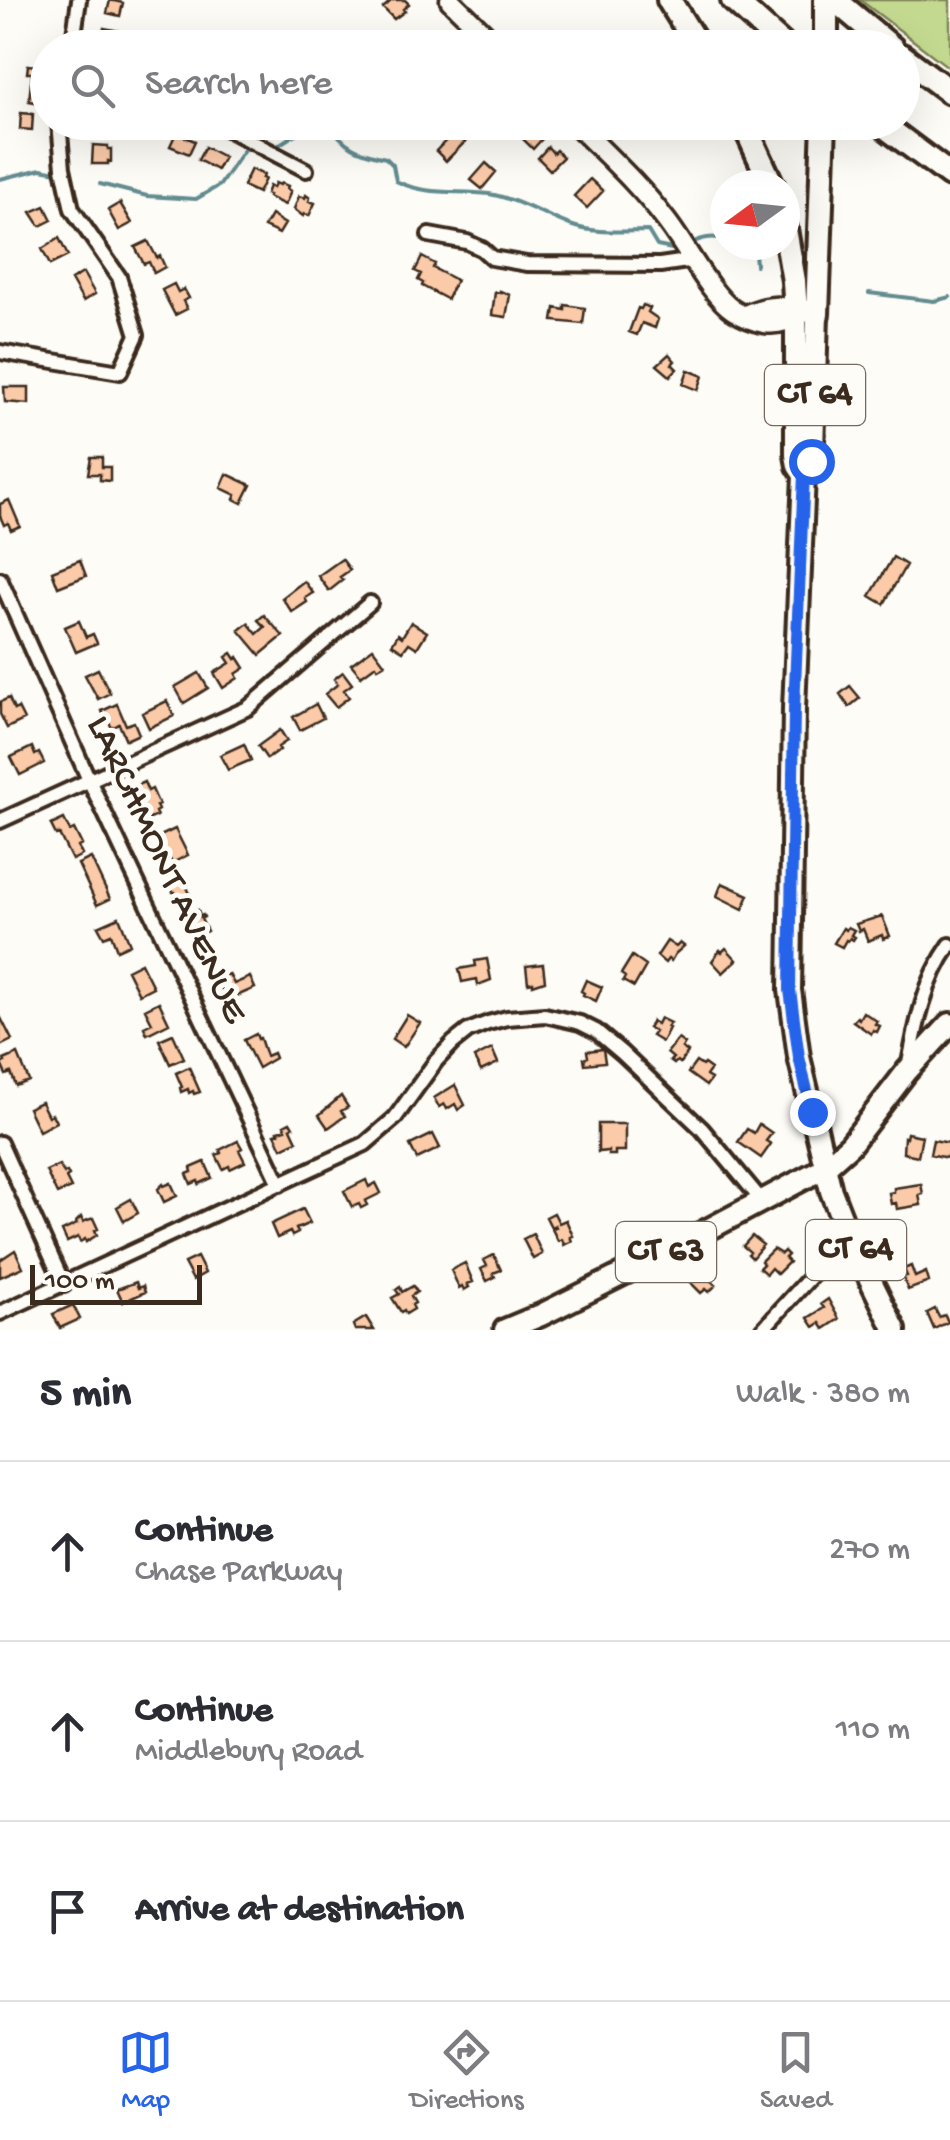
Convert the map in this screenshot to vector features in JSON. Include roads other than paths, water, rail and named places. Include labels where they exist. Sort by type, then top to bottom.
[{"type":"highway","points":[[669,0],[688,30]]},
{"type":"highway","points":[[734,0],[766,30]]},
{"type":"highway","points":[[826,0],[826,30]]},
{"type":"highway","points":[[835,0],[871,30]]},
{"type":"highway","points":[[920,70],[950,92]]},
{"type":"highway","points":[[751,140],[765,170]]},
{"type":"highway","name":"CT 64","points":[[807,314],[823,140]]},
{"type":"highway","points":[[903,140],[950,176]]},
{"type":"highway","name":"CT 64","points":[[790,260],[807,314]]},
{"type":"main road","points":[[450,0],[481,30]]},
{"type":"main road","points":[[592,140],[650,200],[720,299],[736,312],[761,324],[786,323],[807,314]]},
{"type":"main road","name":"CT 64","points":[[807,314],[796,454],[804,474],[794,709],[790,990],[799,1057],[824,1168],[848,1232],[895,1330]]},
{"type":"main road","name":"CT 63","points":[[505,1330],[612,1280],[824,1168],[850,1145],[907,1071],[950,1024]]},
{"type":"street","points":[[75,30],[79,0]]},
{"type":"street","points":[[0,352],[120,372],[138,335],[119,277],[72,209],[61,140]]},
{"type":"street","points":[[248,140],[306,170]]},
{"type":"street","points":[[429,236],[467,242],[492,258],[528,264],[660,265],[688,251]]},
{"type":"street","name":"LARCHMONT AVENUE","points":[[0,579],[89,780],[280,1184]]},
{"type":"street","points":[[0,821],[248,708],[370,603]]},
{"type":"street","points":[[907,1071],[928,986],[950,944]]},
{"type":"street","points":[[0,1313],[365,1144],[395,1118],[453,1043],[468,1031],[507,1018],[545,1015],[596,1031],[702,1128],[762,1201]]},
{"type":"street","points":[[0,1143],[64,1285]]},
{"type":"street","points":[[762,1330],[835,1250]]},
{"type":"waterway","points":[[280,144],[286,140]]},
{"type":"waterway","points":[[344,140],[353,148],[386,158],[393,165],[396,181],[407,186],[500,196],[588,230],[648,231],[657,246],[677,250]]},
{"type":"waterway","points":[[100,184],[147,196],[196,199],[220,185],[245,148]]},
{"type":"waterway","points":[[0,179],[41,169],[57,172]]},
{"type":"waterway","points":[[690,244],[710,238]]},
{"type":"waterway","points":[[756,260],[756,265]]},
{"type":"waterway","points":[[869,293],[934,301],[950,297]]}]
